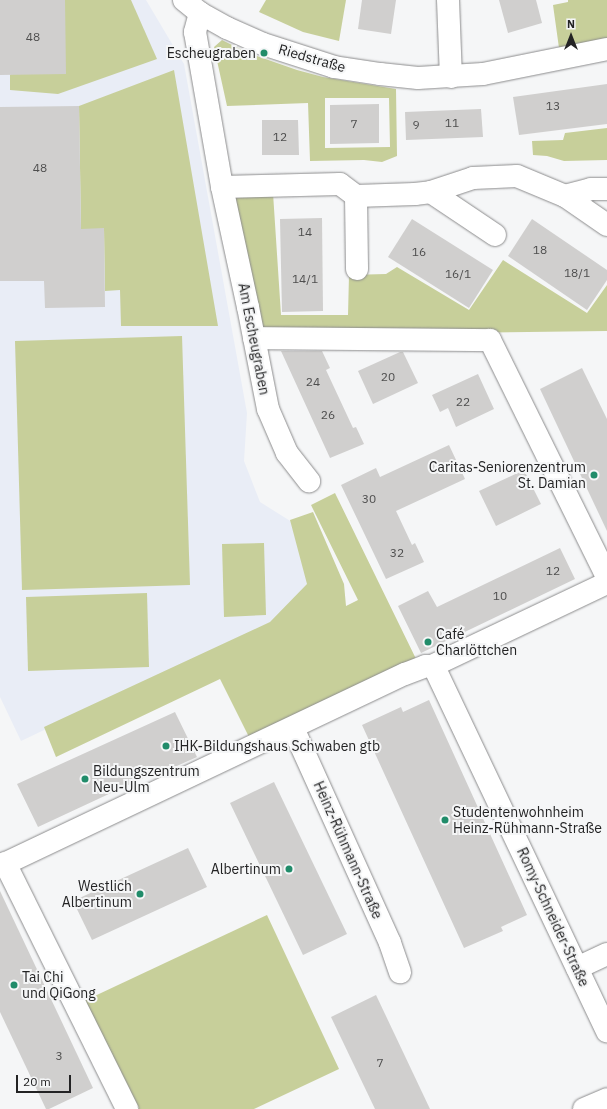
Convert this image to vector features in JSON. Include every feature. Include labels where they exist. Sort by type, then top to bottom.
[{"type":"street","points":[[448,0],[451,77]]},
{"type":"street","name":"Riedstraße","points":[[192,6],[227,28],[264,44],[334,67],[418,78],[451,77],[507,70],[607,49]]},
{"type":"street","name":"Am Escheugraben","points":[[192,6],[222,187],[268,410],[287,452],[309,481]]},
{"type":"street","points":[[222,187],[340,184],[356,196],[431,192],[473,178],[517,176],[565,196],[607,226]]},
{"type":"street","points":[[565,196],[591,189],[607,189]]},
{"type":"street","points":[[431,192],[495,235]]},
{"type":"street","points":[[356,196],[357,269]]},
{"type":"street","points":[[254,338],[490,340],[607,577]]},
{"type":"street","points":[[127,1109],[3,864],[607,583]]},
{"type":"street","name":"Romy-Schneider-Straße","points":[[424,667],[436,671],[607,1031]]},
{"type":"street","name":"Heinz-Rühmann-Straße","points":[[293,728],[390,943],[400,972]]},
{"type":"street","points":[[577,968],[607,954]]},
{"type":"street","points":[[584,1109],[607,1099]]},
{"type":"shaded area","points":[[0,0],[146,0],[184,64],[247,413],[244,461],[260,502],[303,529],[322,598],[21,741],[0,697]]},
{"type":"green space","points":[[65,0],[131,0],[157,59],[58,94],[10,90],[10,75]]},
{"type":"green space","points":[[266,0],[346,0],[339,41],[303,32],[259,12]]},
{"type":"green space","points":[[568,0],[607,0],[607,38],[559,48],[553,5],[568,2]]},
{"type":"green space","points":[[222,40],[248,53],[297,70],[323,77],[396,89],[397,156],[382,162],[364,160],[310,161],[308,103],[227,106],[214,47]],"holes":[[[325,98],[389,98],[390,147],[325,148]]]},
{"type":"green space","points":[[174,70],[218,326],[121,326],[120,290],[105,291],[104,229],[81,229],[79,106]]},
{"type":"green space","points":[[607,128],[607,160],[564,161],[547,156],[533,155],[532,141],[563,140],[565,133]]},
{"type":"green space","points":[[273,193],[281,315],[348,315],[349,275],[386,274],[397,267],[469,310],[503,260],[587,313],[607,285],[607,331],[311,335],[260,328],[233,195]]},
{"type":"green space","points":[[182,336],[190,585],[22,590],[15,341]]},
{"type":"green space","points":[[335,493],[419,665],[253,745],[220,679],[56,757],[44,727],[270,622],[307,584],[290,520],[313,512],[344,584],[346,606],[358,600],[311,505]]},
{"type":"green space","points":[[264,543],[266,615],[224,617],[222,544]]},
{"type":"green space","points":[[147,593],[149,667],[28,671],[26,597]]},
{"type":"green space","points":[[267,915],[339,1069],[254,1109],[135,1109],[84,1001]]},
{"type":"building","points":[[0,0],[65,0],[66,74],[0,75]]},
{"type":"building","points":[[362,0],[396,0],[391,34],[358,29]]},
{"type":"building","points":[[499,0],[536,0],[542,23],[508,33]]},
{"type":"building","points":[[607,84],[607,124],[519,135],[513,97]]},
{"type":"building","points":[[379,104],[379,143],[330,144],[330,105]]},
{"type":"building","points":[[79,106],[81,229],[104,228],[105,307],[45,308],[44,281],[0,281],[0,107]]},
{"type":"building","points":[[481,109],[483,137],[406,140],[405,112]]},
{"type":"building","points":[[262,120],[298,120],[299,155],[262,155]]},
{"type":"building","points":[[322,218],[323,311],[282,312],[280,219]]},
{"type":"building","points":[[412,219],[493,270],[469,308],[388,257]]},
{"type":"building","points":[[532,219],[607,270],[607,280],[587,310],[508,256]]},
{"type":"building","points":[[281,351],[322,351],[330,368],[326,370],[353,428],[356,427],[364,444],[330,458]]},
{"type":"building","points":[[403,352],[418,383],[373,404],[358,371]]},
{"type":"building","name":"Caritas-Seniorenzentrum St. Damian","points":[[582,368],[607,419],[607,531],[540,389]]},
{"type":"building","points":[[478,374],[494,409],[456,427],[448,408],[440,412],[432,395]]},
{"type":"building","points":[[449,445],[465,479],[396,511],[412,545],[415,543],[424,562],[386,579],[341,485],[376,468],[380,477]]},
{"type":"building","points":[[524,470],[541,504],[496,526],[479,491]]},
{"type":"building","points":[[560,548],[575,579],[421,653],[398,606],[428,591],[437,607]]},
{"type":"building","name":"Studentenwohnheim Heinz-Rühmann-Straße","points":[[429,700],[527,915],[501,927],[503,931],[464,948],[362,725],[401,707],[403,712]]},
{"type":"building","name":"Bildungszentrum Neu-Ulm","points":[[175,712],[197,757],[170,769],[169,766],[38,827],[17,784]]},
{"type":"building","name":"Albertinum","points":[[274,782],[347,934],[303,955],[230,803]]},
{"type":"building","name":"Westlich Albertinum","points":[[188,848],[207,887],[92,940],[73,901]]},
{"type":"building","points":[[0,891],[93,1088],[49,1109],[46,1109],[0,1012]]},
{"type":"building","points":[[376,995],[430,1109],[375,1109],[331,1017]]},
{"type":"place","name":"Escheugraben","points":[[264,53]]},
{"type":"place","name":"Caritas-Seniorenzentrum St. Damian","points":[[594,475]]},
{"type":"place","name":"Café Charlöttchen","points":[[428,642]]},
{"type":"place","name":"IHK-Bildungshaus Schwaben gtb","points":[[166,746]]},
{"type":"place","name":"Bildungszentrum Neu-Ulm","points":[[85,779]]},
{"type":"place","name":"Studentenwohnheim Heinz-Rühmann-Straße","points":[[445,820]]},
{"type":"place","name":"Albertinum","points":[[289,869]]},
{"type":"place","name":"Westlich Albertinum","points":[[140,894]]},
{"type":"place","name":"Tai Chi und QiGong","points":[[14,985]]}]
